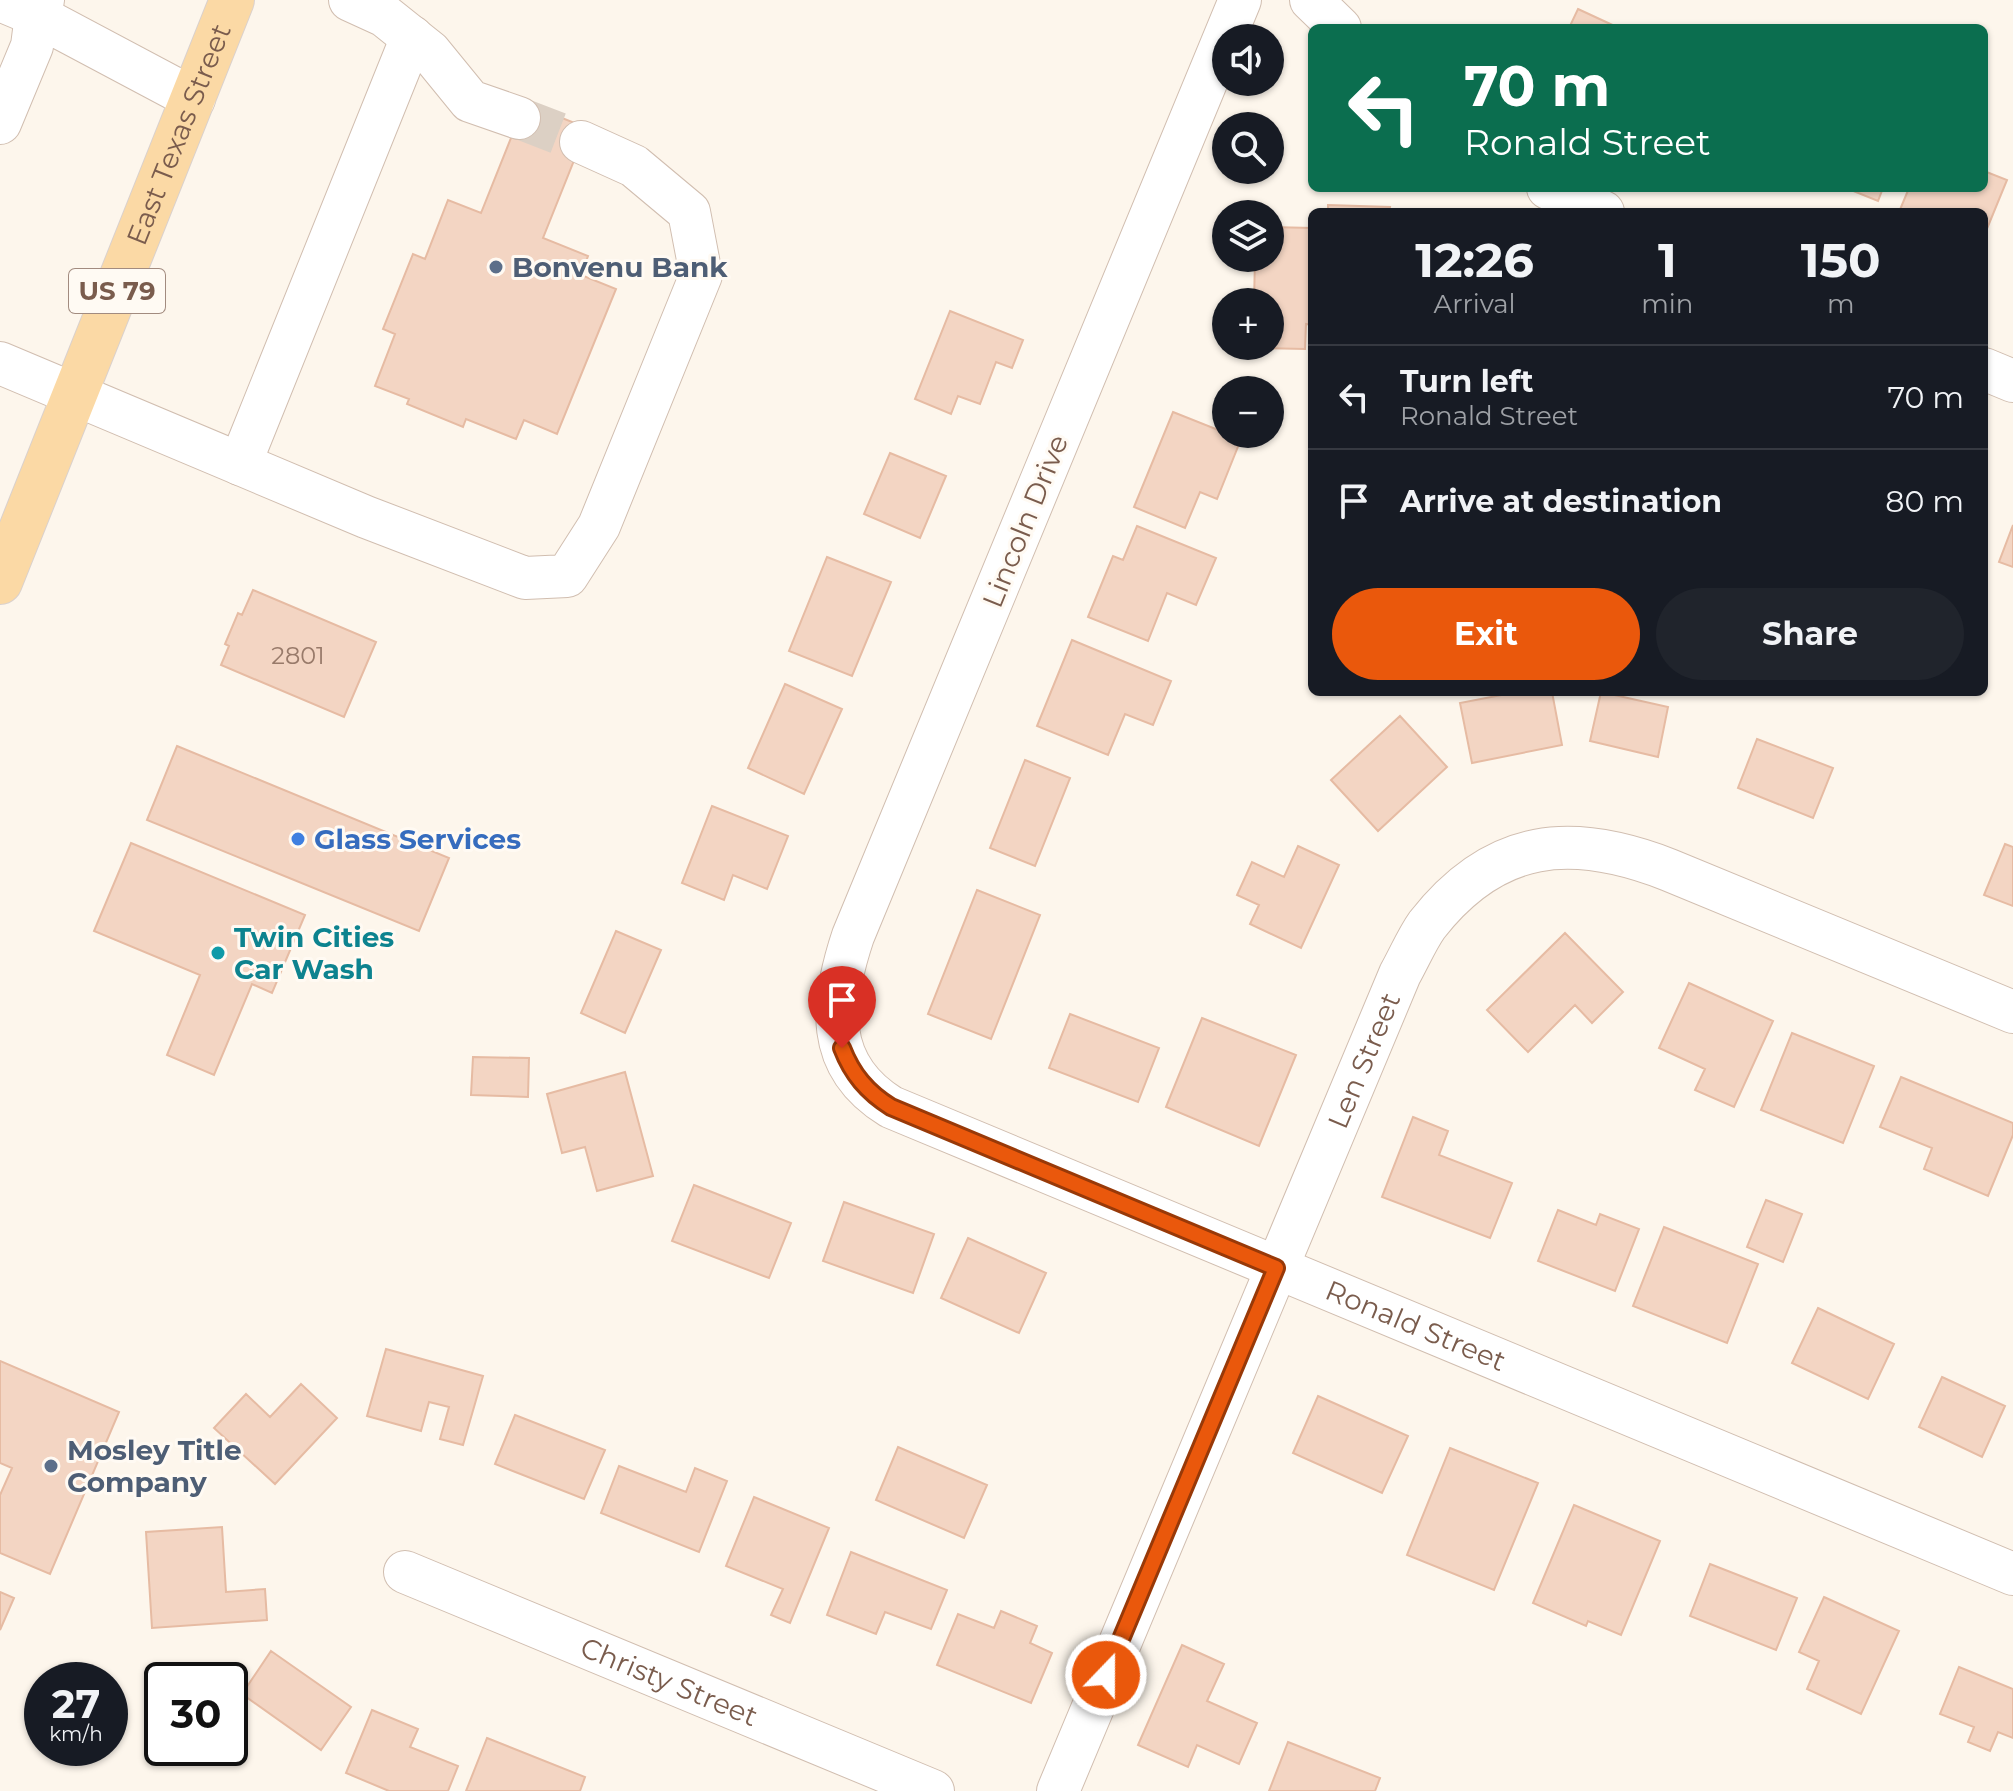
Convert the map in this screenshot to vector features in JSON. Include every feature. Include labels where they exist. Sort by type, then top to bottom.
[{"type":"main road","name":"East Texas Street","points":[[0,582],[232,0]]},
{"type":"street","points":[[350,0],[385,16],[430,52],[470,101],[519,118]]},
{"type":"street","name":"Lincoln Drive","points":[[842,1048],[836,1000],[853,936],[1240,0]]},
{"type":"street","points":[[1311,0],[1336,24]]},
{"type":"street","points":[[26,5],[194,99]]},
{"type":"street","points":[[0,123],[32,46],[26,5]]},
{"type":"street","points":[[240,464],[412,37]]},
{"type":"street","points":[[0,363],[366,517],[525,578],[567,576],[599,526],[701,275],[689,212],[634,166],[581,142]]},
{"type":"street","points":[[1557,192],[1594,208]]},
{"type":"street","points":[[1988,371],[2013,381]]},
{"type":"street","name":"Len Street","points":[[1058,1791],[1400,974],[1426,926],[1469,883],[1488,868],[1520,854],[1574,847],[1603,849],[1636,857],[2013,1012]]},
{"type":"street","name":"Ronald Street","points":[[842,1048],[862,1084],[874,1097],[891,1107],[2013,1574]]},
{"type":"street","name":"Christy Street","points":[[405,1572],[933,1791]]},
{"type":"building","points":[[1578,9],[1610,24],[1571,24]]},
{"type":"building","name":"Bonvenu Bank","points":[[525,103],[587,128],[543,238],[588,256],[581,275],[616,289],[557,434],[524,420],[516,439],[466,419],[463,427],[407,404],[409,399],[375,386],[395,334],[383,329],[413,254],[425,259],[448,200],[481,213]]},
{"type":"building","points":[[1988,173],[2007,180],[1988,226],[1988,208],[1901,208],[1907,192],[1988,192]]},
{"type":"building","points":[[1856,192],[1881,192],[1878,201]]},
{"type":"building","points":[[1328,205],[1390,207],[1390,208],[1328,208]]},
{"type":"building","points":[[1284,227],[1308,228],[1305,349],[1284,349],[1284,288],[1254,288],[1255,272],[1284,272]]},
{"type":"building","points":[[950,311],[1023,340],[1012,368],[996,362],[980,404],[958,396],[951,414],[915,399]]},
{"type":"building","points":[[1173,412],[1212,427],[1212,448],[1237,448],[1217,499],[1200,492],[1185,528],[1134,507]]},
{"type":"building","points":[[890,453],[946,476],[920,538],[864,514]]},
{"type":"building","points":[[2013,525],[2013,567],[1999,562]]},
{"type":"building","points":[[1137,526],[1216,558],[1196,605],[1167,593],[1148,641],[1088,617],[1113,556],[1123,560]]},
{"type":"building","points":[[827,557],[891,582],[852,676],[789,651]]},
{"type":"building","points":[[253,590],[376,642],[344,717],[221,665],[229,646],[225,644],[238,613],[242,615]]},
{"type":"building","points":[[1072,640],[1171,681],[1153,725],[1125,714],[1108,755],[1037,726]]},
{"type":"building","points":[[785,684],[842,709],[804,794],[748,768]]},
{"type":"building","points":[[1496,696],[1553,696],[1562,745],[1472,763],[1460,703]]},
{"type":"building","points":[[1600,696],[1619,696],[1668,707],[1658,757],[1590,741]]},
{"type":"building","points":[[1400,716],[1447,767],[1378,831],[1331,780]]},
{"type":"building","points":[[1757,739],[1833,768],[1813,818],[1738,788]]},
{"type":"building","name":"Glass Services","points":[[177,746],[449,858],[419,931],[147,820]]},
{"type":"building","points":[[1025,760],[1070,778],[1035,866],[990,848]]},
{"type":"building","points":[[712,806],[788,836],[767,889],[733,875],[724,900],[682,883]]},
{"type":"building","name":"Twin Cities Car Wash","points":[[131,843],[305,915],[272,993],[252,984],[214,1075],[167,1055],[200,975],[94,931]]},
{"type":"building","points":[[2005,844],[2013,847],[2013,906],[1984,895]]},
{"type":"building","points":[[1298,846],[1339,865],[1301,948],[1250,924],[1259,905],[1237,895],[1252,862],[1284,877]]},
{"type":"building","points":[[977,890],[1040,915],[991,1039],[928,1014]]},
{"type":"building","points":[[616,931],[661,950],[625,1033],[581,1013]]},
{"type":"building","points":[[1565,933],[1623,992],[1592,1023],[1575,1005],[1528,1052],[1487,1010]]},
{"type":"building","points":[[1689,983],[1773,1021],[1734,1107],[1695,1090],[1705,1069],[1659,1048]]},
{"type":"building","points":[[1070,1014],[1159,1048],[1138,1102],[1049,1068]]},
{"type":"building","points":[[1202,1018],[1296,1055],[1259,1146],[1166,1107]]},
{"type":"building","points":[[1792,1033],[1874,1066],[1843,1143],[1761,1110]]},
{"type":"building","points":[[473,1057],[529,1058],[528,1097],[471,1095]]},
{"type":"building","points":[[625,1072],[653,1176],[597,1191],[585,1147],[562,1153],[547,1094]]},
{"type":"building","points":[[1901,1077],[2013,1123],[2013,1135],[1988,1196],[1924,1169],[1932,1148],[1880,1127]]},
{"type":"building","points":[[1413,1117],[1448,1131],[1439,1155],[1512,1183],[1490,1238],[1382,1197]]},
{"type":"building","points":[[694,1185],[791,1223],[769,1278],[672,1241]]},
{"type":"building","points":[[1766,1200],[1802,1214],[1783,1262],[1747,1247]]},
{"type":"building","points":[[844,1202],[934,1234],[913,1293],[823,1261]]},
{"type":"building","points":[[1558,1210],[1596,1225],[1600,1214],[1639,1229],[1615,1291],[1538,1261]]},
{"type":"building","points":[[1664,1227],[1758,1264],[1727,1343],[1633,1306]]},
{"type":"building","points":[[968,1238],[1046,1273],[1019,1333],[941,1298]]},
{"type":"building","points":[[1818,1308],[1894,1344],[1868,1399],[1792,1363]]},
{"type":"building","points":[[386,1349],[483,1376],[463,1445],[440,1439],[449,1407],[429,1402],[421,1431],[367,1416]]},
{"type":"building","name":"Mosley Title Company","points":[[0,1361],[119,1412],[50,1574],[0,1553],[0,1495],[12,1468],[0,1463]]},
{"type":"building","points":[[1942,1377],[2005,1406],[1982,1457],[1919,1427]]},
{"type":"building","points":[[301,1384],[337,1418],[275,1484],[214,1428],[246,1394],[270,1417]]},
{"type":"building","points":[[1318,1396],[1408,1436],[1382,1493],[1293,1453]]},
{"type":"building","points":[[515,1415],[605,1450],[584,1499],[495,1464]]},
{"type":"building","points":[[898,1447],[987,1485],[964,1538],[876,1500]]},
{"type":"building","points":[[1450,1448],[1538,1483],[1494,1590],[1407,1555]]},
{"type":"building","points":[[619,1466],[686,1492],[695,1468],[727,1481],[699,1552],[601,1513]]},
{"type":"building","points":[[754,1497],[829,1528],[790,1623],[771,1615],[783,1589],[726,1566]]},
{"type":"building","points":[[1574,1505],[1660,1541],[1621,1635],[1588,1621],[1586,1626],[1533,1603]]},
{"type":"building","points":[[222,1527],[226,1592],[265,1589],[267,1620],[152,1628],[146,1532]]},
{"type":"building","points":[[851,1552],[947,1590],[931,1629],[885,1612],[876,1634],[827,1615]]},
{"type":"building","points":[[1710,1564],[1797,1598],[1776,1650],[1690,1616]]},
{"type":"building","points":[[0,1592],[14,1598],[0,1630]]},
{"type":"building","points":[[1824,1597],[1899,1631],[1861,1714],[1807,1689],[1819,1661],[1799,1652]]},
{"type":"building","points":[[1001,1611],[1037,1626],[1030,1643],[1052,1653],[1031,1703],[937,1665],[958,1614],[994,1628]]},
{"type":"building","points":[[1182,1645],[1224,1664],[1207,1701],[1257,1723],[1239,1764],[1197,1745],[1188,1767],[1138,1745]]},
{"type":"building","points":[[271,1651],[351,1707],[321,1750],[248,1698],[248,1685]]},
{"type":"building","points":[[1959,1667],[2013,1689],[2013,1738],[1998,1732],[1990,1751],[1968,1742],[1974,1727],[1940,1714]]},
{"type":"building","points":[[372,1710],[418,1729],[410,1747],[458,1766],[448,1791],[389,1791],[346,1773]]},
{"type":"building","points":[[487,1738],[585,1777],[580,1791],[466,1791]]},
{"type":"building","points":[[1288,1742],[1380,1778],[1375,1791],[1269,1791]]},
{"type":"tunnel","points":[[519,118],[581,142]]},
{"type":"place","name":"Bonvenu Bank","points":[[496,267]]},
{"type":"place","name":"Glass Services","points":[[298,839]]},
{"type":"place","name":"Twin Cities Car Wash","points":[[218,953]]},
{"type":"place","name":"Mosley Title Company","points":[[51,1466]]},
{"type":"route","points":[[842,1048],[862,1084],[874,1097],[891,1107],[1276,1268],[1106,1675]]}]
